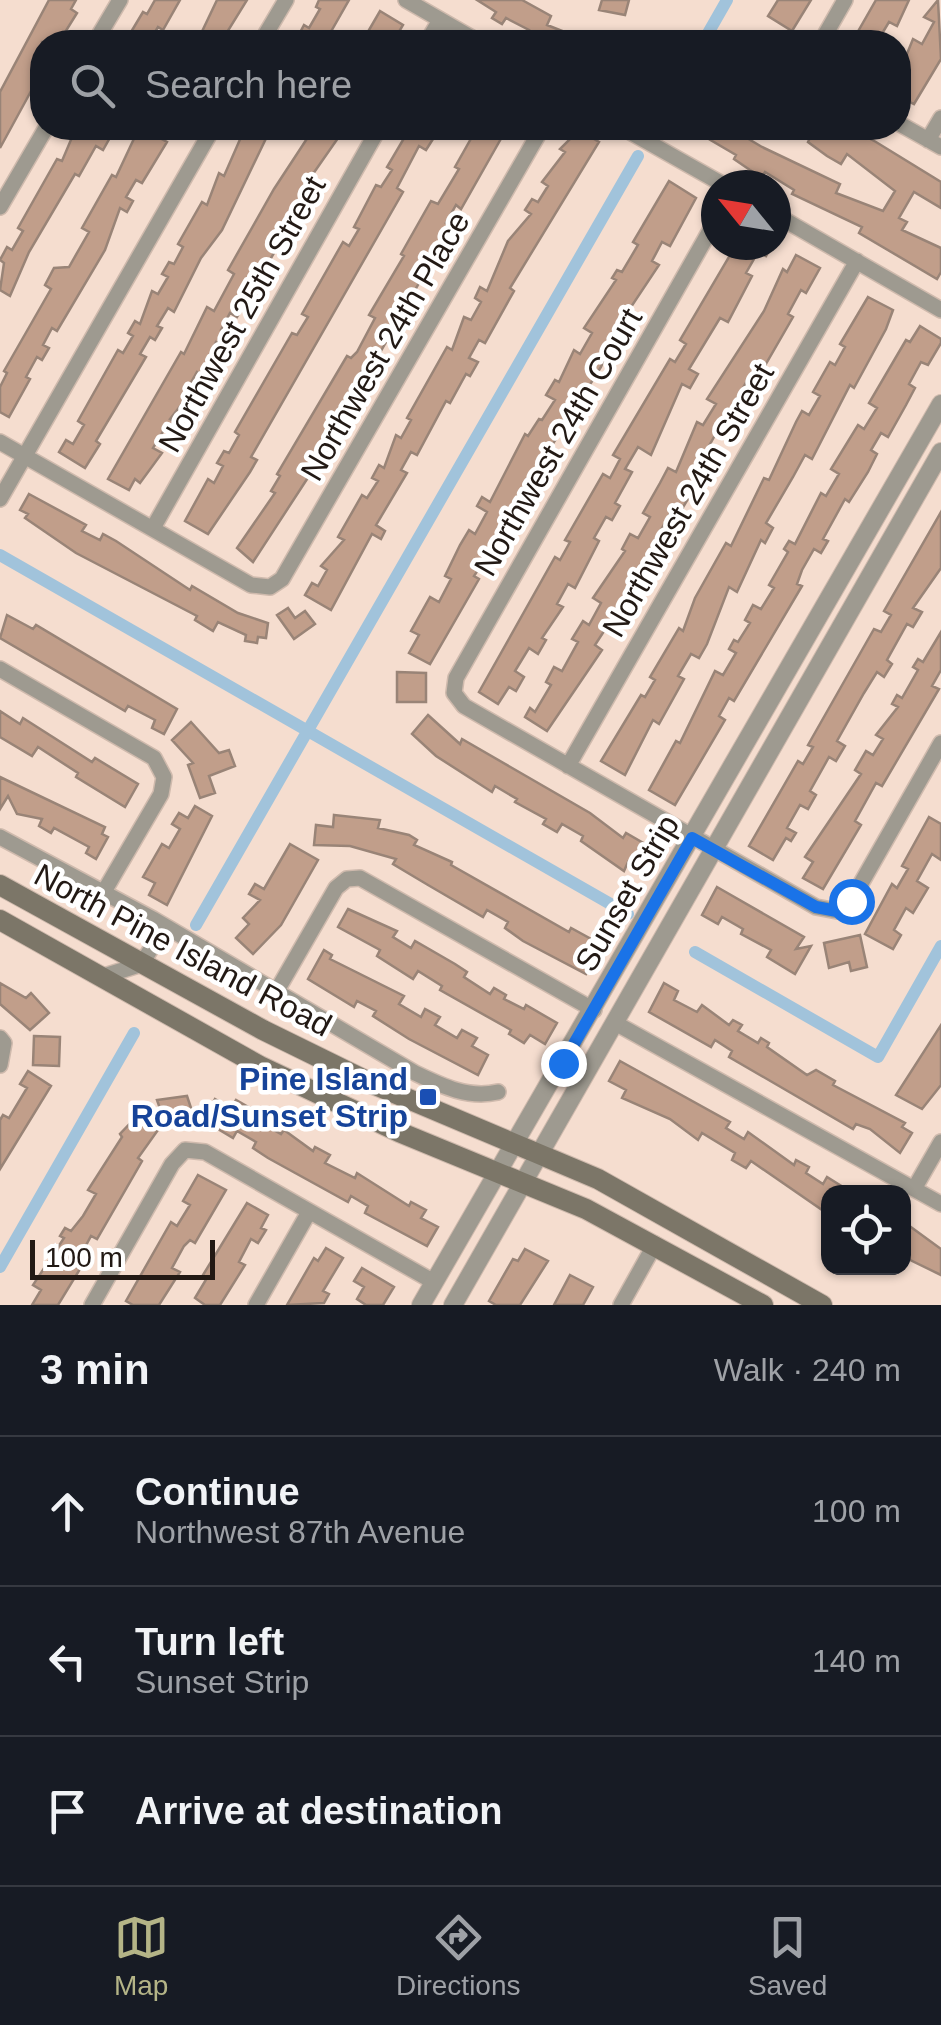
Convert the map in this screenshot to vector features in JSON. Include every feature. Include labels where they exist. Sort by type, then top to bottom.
[{"type":"main road","name":"North Pine Island Road","points":[[0,885],[373,1084],[598,1180],[822,1305]]},
{"type":"main road","name":"North Pine Island Road","points":[[0,920],[260,1066],[399,1132],[523,1182],[656,1244],[763,1305]]},
{"type":"street","points":[[102,30],[120,0]]},
{"type":"street","points":[[268,30],[286,0]]},
{"type":"street","points":[[406,0],[458,30]]},
{"type":"street","points":[[828,30],[845,0]]},
{"type":"street","points":[[434,30],[440,20]]},
{"type":"street","points":[[911,131],[935,144],[941,118]]},
{"type":"street","points":[[0,207],[39,140]]},
{"type":"street","points":[[0,499],[206,140]]},
{"type":"street","name":"Northwest 25th Street","points":[[153,528],[372,140]]},
{"type":"street","name":"Northwest 24th Place","points":[[153,528],[251,585],[270,586],[282,579],[535,140]]},
{"type":"street","points":[[644,140],[701,172]]},
{"type":"street","points":[[791,224],[941,310]]},
{"type":"street","name":"Northwest 24th Court","points":[[568,766],[464,706],[454,693],[456,678],[701,246]]},
{"type":"street","name":"Northwest 24th Street","points":[[568,766],[856,261]]},
{"type":"street","name":"Sunset Strip","points":[[422,1305],[941,404]]},
{"type":"street","points":[[0,442],[153,528]]},
{"type":"street","name":"Sunset Strip","points":[[453,1305],[941,452]]},
{"type":"street","points":[[0,669],[154,758],[164,776],[161,794],[102,895]]},
{"type":"street","points":[[568,766],[816,907],[837,911],[851,901],[941,743]]},
{"type":"street","points":[[0,836],[450,1089],[482,1096],[498,1092]]},
{"type":"street","points":[[275,994],[336,888],[347,879],[360,878],[594,1010]]},
{"type":"street","points":[[101,978],[142,964],[164,926]]},
{"type":"street","points":[[617,1024],[941,1204]]},
{"type":"street","points":[[0,1065],[2,1041]]},
{"type":"street","points":[[914,1188],[941,1142]]},
{"type":"street","points":[[92,1305],[172,1164],[185,1150],[204,1152],[434,1282]]},
{"type":"street","points":[[256,1305],[310,1212]]},
{"type":"street","points":[[621,1305],[656,1244]]},
{"type":"building","points":[[49,0],[76,0],[71,9],[77,13],[66,30],[33,30]]},
{"type":"building","points":[[155,0],[180,0],[163,30],[132,30],[143,12],[147,14]]},
{"type":"building","points":[[217,0],[247,0],[228,30],[203,30]]},
{"type":"building","points":[[319,0],[349,0],[332,30],[301,30],[304,25],[309,28],[320,9],[316,7]]},
{"type":"building","points":[[477,0],[522,0],[551,16],[547,25],[560,30],[529,30],[506,18],[502,24],[492,18],[496,12]]},
{"type":"building","points":[[602,0],[629,0],[625,15],[599,10]]},
{"type":"building","points":[[778,0],[811,0],[793,30],[768,16]]},
{"type":"building","points":[[876,0],[909,0],[897,26],[889,22],[884,30],[859,30]]},
{"type":"building","points":[[938,0],[941,59],[914,104],[911,44],[913,39],[922,44],[934,22],[924,17]]},
{"type":"building","points":[[380,11],[403,25],[400,30],[369,30]]},
{"type":"building","points":[[30,36],[30,93],[0,148],[0,92]]},
{"type":"building","points":[[71,140],[109,140],[103,150],[96,146],[79,176],[75,174],[29,252],[10,296],[0,290],[4,263],[0,260],[7,247],[12,250],[23,231],[18,228],[57,159],[62,161]]},
{"type":"building","points":[[133,140],[167,142],[142,183],[136,180],[126,197],[133,201],[127,212],[120,208],[105,250],[57,331],[52,328],[43,345],[49,348],[42,360],[37,357],[9,417],[0,412],[0,387],[7,373],[4,371],[51,289],[45,285],[54,268],[69,267],[89,232],[82,228],[112,175],[116,177]]},
{"type":"building","points":[[240,140],[265,140],[222,230],[201,258],[174,312],[168,308],[157,326],[162,328],[155,340],[150,337],[140,354],[146,357],[96,441],[100,444],[85,468],[59,452],[66,440],[73,444],[84,425],[78,421],[118,350],[123,353],[133,336],[128,333],[135,321],[140,324],[152,291],[158,294],[168,277],[162,274],[169,262],[174,264],[183,247],[178,244],[202,202],[207,205],[219,173],[224,176]]},
{"type":"building","points":[[306,140],[337,140],[306,184],[311,186],[288,227],[283,224],[271,241],[278,246],[237,317],[230,313],[221,330],[227,333],[221,344],[216,342],[203,375],[197,372],[188,388],[192,391],[170,419],[176,422],[170,433],[164,430],[153,448],[162,453],[140,483],[135,479],[129,490],[108,479],[181,352],[184,354],[207,307],[214,311],[234,274],[228,270]]},
{"type":"building","points":[[403,140],[432,140],[426,150],[419,146],[397,188],[403,192],[251,457],[257,460],[208,534],[185,521],[208,479],[214,483],[223,466],[217,463],[224,451],[229,453],[239,435],[235,432],[292,333],[297,335],[308,317],[302,314],[343,242],[349,246],[359,229],[354,227],[376,185],[381,187],[392,170],[387,167]]},
{"type":"building","points":[[470,140],[500,140],[461,209],[456,205],[446,223],[452,226],[430,254],[434,256],[377,358],[371,354],[335,419],[339,422],[311,461],[316,464],[253,562],[237,548],[275,493],[271,491],[280,476],[277,474],[347,356],[351,358],[357,352],[375,318],[369,315],[404,256],[401,254],[431,201],[438,204],[459,169],[455,167]]},
{"type":"building","points":[[569,140],[599,142],[510,288],[514,291],[485,343],[479,340],[469,358],[478,362],[470,376],[466,374],[450,403],[446,401],[417,455],[411,452],[401,470],[407,473],[376,525],[385,531],[381,539],[372,534],[331,610],[305,595],[312,583],[318,586],[327,570],[321,566],[344,540],[338,537],[362,495],[367,498],[378,481],[372,478],[379,465],[384,468],[396,435],[401,438],[411,420],[407,418],[447,347],[452,350],[464,317],[471,320],[481,302],[475,298],[480,287],[487,291],[508,241],[531,214],[525,210],[532,199],[538,202],[548,186],[542,182],[565,152],[560,149]]},
{"type":"building","points":[[710,140],[750,140],[840,184],[836,193],[883,211],[895,191],[847,154],[841,164],[808,142],[876,142],[941,182],[941,208],[914,192],[899,218],[907,222],[902,230],[941,248],[941,272],[937,279],[859,233],[862,227],[792,194],[791,170],[751,170],[734,159],[736,155]]},
{"type":"building","points":[[669,181],[696,198],[670,246],[662,242],[652,261],[659,265],[617,328],[601,367],[544,458],[524,500],[474,576],[479,579],[430,664],[409,653],[419,635],[411,631],[430,597],[439,602],[451,579],[445,576],[460,545],[469,530],[475,534],[487,512],[477,506],[482,497],[490,502],[525,434],[528,436],[555,400],[546,395],[555,380],[559,382],[574,350],[580,354],[592,333],[584,328],[616,280],[612,278],[617,270],[622,272],[638,245],[633,242]]},
{"type":"building","points":[[796,255],[820,268],[806,293],[801,290],[788,314],[793,317],[755,383],[748,379],[738,397],[745,402],[727,432],[719,428],[709,446],[716,450],[679,514],[672,510],[661,530],[667,533],[640,582],[635,580],[625,597],[629,600],[612,631],[606,628],[595,645],[602,650],[547,731],[525,717],[530,708],[535,712],[551,685],[546,682],[554,667],[562,671],[578,642],[572,639],[583,621],[589,625],[601,603],[593,598],[625,551],[622,549],[630,534],[638,538],[650,517],[643,513],[668,468],[676,472],[697,422],[703,425],[716,404],[707,399],[764,311],[783,269],[787,272]]},
{"type":"building","points":[[727,260],[753,260],[746,273],[752,276],[728,322],[720,318],[689,369],[698,374],[690,388],[682,384],[651,455],[638,447],[625,469],[632,472],[615,503],[620,506],[612,520],[606,517],[594,538],[599,541],[575,588],[568,584],[557,604],[563,607],[542,638],[546,640],[538,654],[529,648],[515,671],[524,677],[516,691],[509,687],[498,704],[479,692],[555,557],[560,560],[570,542],[565,540],[603,474],[610,478],[620,459],[613,455],[670,359],[675,362],[686,344],[680,340]]},
{"type":"building","points":[[868,297],[893,310],[886,329],[854,388],[850,385],[812,459],[805,455],[766,523],[773,528],[765,543],[761,540],[737,592],[729,587],[707,644],[699,658],[691,654],[678,676],[684,679],[659,724],[653,720],[625,775],[601,761],[641,695],[645,697],[655,680],[650,677],[679,628],[683,631],[695,598],[726,543],[731,546],[764,478],[769,480],[802,411],[809,415],[820,396],[813,392],[830,362],[835,365],[845,347],[840,344]]},
{"type":"building","points":[[920,326],[941,339],[941,343],[928,365],[921,362],[909,384],[915,388],[906,405],[888,437],[881,433],[871,450],[877,454],[868,472],[849,502],[845,499],[823,539],[828,541],[821,553],[814,549],[797,584],[802,586],[734,701],[729,698],[719,716],[725,720],[675,805],[649,790],[676,741],[680,743],[715,671],[723,675],[736,653],[729,649],[750,623],[745,620],[753,605],[761,609],[774,588],[769,585],[788,552],[784,549],[789,541],[795,544],[821,493],[826,496],[839,474],[831,469],[858,425],[864,429],[877,408],[869,403],[906,340],[910,342]]},
{"type":"building","points":[[29,494],[86,525],[82,531],[100,540],[103,534],[116,541],[190,590],[192,586],[238,613],[268,623],[266,638],[258,637],[257,643],[245,641],[246,635],[218,622],[213,631],[195,620],[197,616],[76,553],[25,518],[28,514],[20,510]]},
{"type":"building","points":[[941,512],[941,568],[913,608],[922,612],[913,627],[907,624],[887,660],[892,664],[884,677],[877,672],[864,693],[837,741],[845,746],[836,761],[829,757],[810,791],[816,795],[808,809],[800,805],[787,828],[796,833],[791,841],[786,838],[773,860],[749,846],[798,761],[803,764],[813,747],[808,745],[874,629],[881,632],[891,615],[884,611]]},
{"type":"building","points":[[288,608],[295,618],[305,611],[315,624],[294,639],[277,615]]},
{"type":"building","points":[[7,615],[33,629],[36,625],[177,709],[164,734],[152,728],[155,720],[128,706],[125,711],[0,638]]},
{"type":"building","points":[[941,632],[941,670],[932,686],[939,689],[882,786],[876,783],[855,821],[861,825],[823,889],[803,878],[813,862],[805,857],[861,774],[855,770],[866,751],[873,755],[883,739],[876,735],[898,707],[892,704],[897,695],[902,698],[918,670],[913,667],[918,659],[923,662]]},
{"type":"building","points":[[397,672],[426,673],[426,702],[397,702]]},
{"type":"building","points":[[0,711],[20,724],[23,718],[92,762],[95,758],[138,784],[125,807],[76,777],[78,773],[38,747],[32,756],[0,737]]},
{"type":"building","points":[[428,715],[460,744],[462,739],[590,813],[623,838],[626,833],[657,851],[645,872],[628,862],[624,871],[581,841],[583,836],[562,824],[557,832],[543,824],[546,819],[515,802],[517,799],[495,786],[492,792],[436,756],[412,734]]},
{"type":"building","points":[[191,722],[219,753],[229,750],[235,766],[209,776],[215,793],[200,798],[188,765],[193,763],[172,740]]},
{"type":"building","points":[[0,777],[105,827],[102,834],[108,837],[96,859],[86,853],[89,847],[54,828],[51,833],[39,826],[42,819],[17,814],[8,796],[0,809]]},
{"type":"building","points":[[195,806],[212,816],[167,905],[149,895],[155,883],[143,877],[162,844],[169,848],[180,829],[172,824],[179,813],[188,818]]},
{"type":"building","points":[[334,815],[380,820],[378,828],[409,835],[417,840],[414,845],[452,862],[451,865],[569,932],[571,928],[602,945],[586,974],[523,941],[505,928],[508,922],[487,910],[483,917],[393,864],[396,859],[350,846],[314,845],[316,825],[333,827]]},
{"type":"building","points":[[929,817],[941,824],[941,860],[932,854],[917,881],[928,888],[913,913],[906,908],[894,930],[901,935],[893,949],[865,934],[892,884],[897,888],[908,869],[902,866]]},
{"type":"building","points":[[290,844],[318,860],[281,925],[253,954],[236,938],[249,924],[243,918],[260,900],[249,894],[255,884],[264,889]]},
{"type":"building","points":[[717,887],[804,937],[796,949],[811,946],[795,974],[767,957],[771,950],[741,934],[743,929],[722,917],[718,924],[702,915]]},
{"type":"building","points":[[348,909],[397,931],[393,937],[411,948],[415,941],[455,964],[467,972],[464,977],[490,994],[494,988],[506,995],[504,999],[524,1009],[526,1005],[557,1023],[545,1044],[530,1035],[524,1043],[509,1034],[511,1030],[440,990],[442,986],[418,971],[413,979],[377,956],[380,950],[338,927]]},
{"type":"building","points":[[860,935],[867,967],[851,971],[849,962],[829,968],[824,943]]},
{"type":"building","points":[[324,950],[332,955],[330,959],[404,996],[399,1004],[421,1017],[425,1009],[440,1017],[435,1025],[457,1038],[462,1030],[477,1038],[472,1046],[488,1055],[478,1075],[409,1039],[373,1016],[376,1011],[357,1001],[354,1007],[308,979]]},
{"type":"building","points":[[0,983],[26,998],[31,993],[49,1013],[30,1030],[0,1004]]},
{"type":"building","points":[[664,983],[678,991],[674,1000],[697,1012],[702,1005],[729,1025],[733,1020],[742,1025],[738,1031],[758,1043],[761,1038],[769,1043],[767,1047],[807,1075],[816,1070],[835,1081],[833,1085],[905,1123],[902,1127],[912,1133],[900,1153],[870,1129],[856,1124],[853,1129],[729,1057],[732,1051],[715,1040],[711,1047],[649,1012]]},
{"type":"building","points":[[941,1025],[941,1085],[922,1109],[896,1095]]},
{"type":"building","points":[[34,1036],[60,1037],[59,1066],[33,1065]]},
{"type":"building","points":[[620,1061],[730,1122],[726,1128],[744,1139],[748,1132],[794,1165],[796,1160],[809,1167],[806,1173],[823,1184],[827,1177],[840,1185],[821,1185],[821,1209],[751,1161],[746,1168],[732,1160],[735,1153],[702,1133],[698,1140],[670,1119],[622,1098],[626,1090],[609,1081]]},
{"type":"building","points":[[28,1071],[51,1086],[0,1169],[0,1120],[3,1115],[9,1118],[27,1088],[20,1084]]},
{"type":"building","points":[[187,1096],[195,1120],[167,1129],[157,1100]]},
{"type":"building","points":[[215,1099],[231,1108],[236,1100],[264,1116],[260,1122],[281,1134],[284,1130],[313,1151],[315,1147],[330,1155],[325,1163],[355,1178],[357,1173],[409,1206],[411,1202],[426,1210],[421,1218],[438,1227],[427,1246],[365,1213],[368,1206],[351,1196],[348,1202],[268,1158],[253,1148],[256,1142],[237,1131],[233,1138],[203,1120]]},
{"type":"building","points":[[140,1113],[158,1130],[138,1158],[142,1161],[97,1239],[91,1236],[75,1266],[80,1269],[58,1305],[32,1305],[41,1290],[33,1285],[64,1238],[60,1236],[65,1228],[71,1231],[83,1216],[96,1194],[88,1190],[122,1137],[120,1134]]},
{"type":"building","points":[[198,1175],[226,1190],[195,1243],[190,1240],[184,1246],[172,1268],[180,1272],[159,1305],[133,1305],[126,1301],[171,1222],[177,1226],[190,1205],[183,1201]]},
{"type":"building","points":[[247,1203],[268,1215],[261,1228],[266,1230],[258,1243],[251,1239],[239,1262],[245,1265],[220,1305],[205,1305],[195,1298],[207,1278],[203,1275]]},
{"type":"building","points":[[911,1227],[941,1249],[941,1275],[911,1260]]},
{"type":"building","points":[[326,1248],[343,1258],[323,1291],[329,1294],[324,1303],[287,1305],[314,1258],[318,1261]]},
{"type":"building","points":[[525,1249],[548,1261],[520,1305],[496,1305],[489,1301],[513,1259],[518,1261]]},
{"type":"building","points":[[362,1268],[394,1287],[383,1305],[366,1305],[357,1299],[364,1287],[354,1281]]},
{"type":"building","points":[[570,1275],[593,1287],[583,1305],[554,1305]]},
{"type":"waterway","points":[[710,30],[727,0]]},
{"type":"waterway","points":[[196,925],[638,156]]},
{"type":"waterway","points":[[0,555],[628,914]]},
{"type":"waterway","points":[[695,952],[878,1057],[941,946]]},
{"type":"waterway","points":[[0,1267],[134,1033]]},
{"type":"place","name":"Pine Island Road/Sunset Strip","points":[[428,1097]]},
{"type":"route","points":[[563,1063],[692,838],[816,907],[837,911],[851,901]]}]
